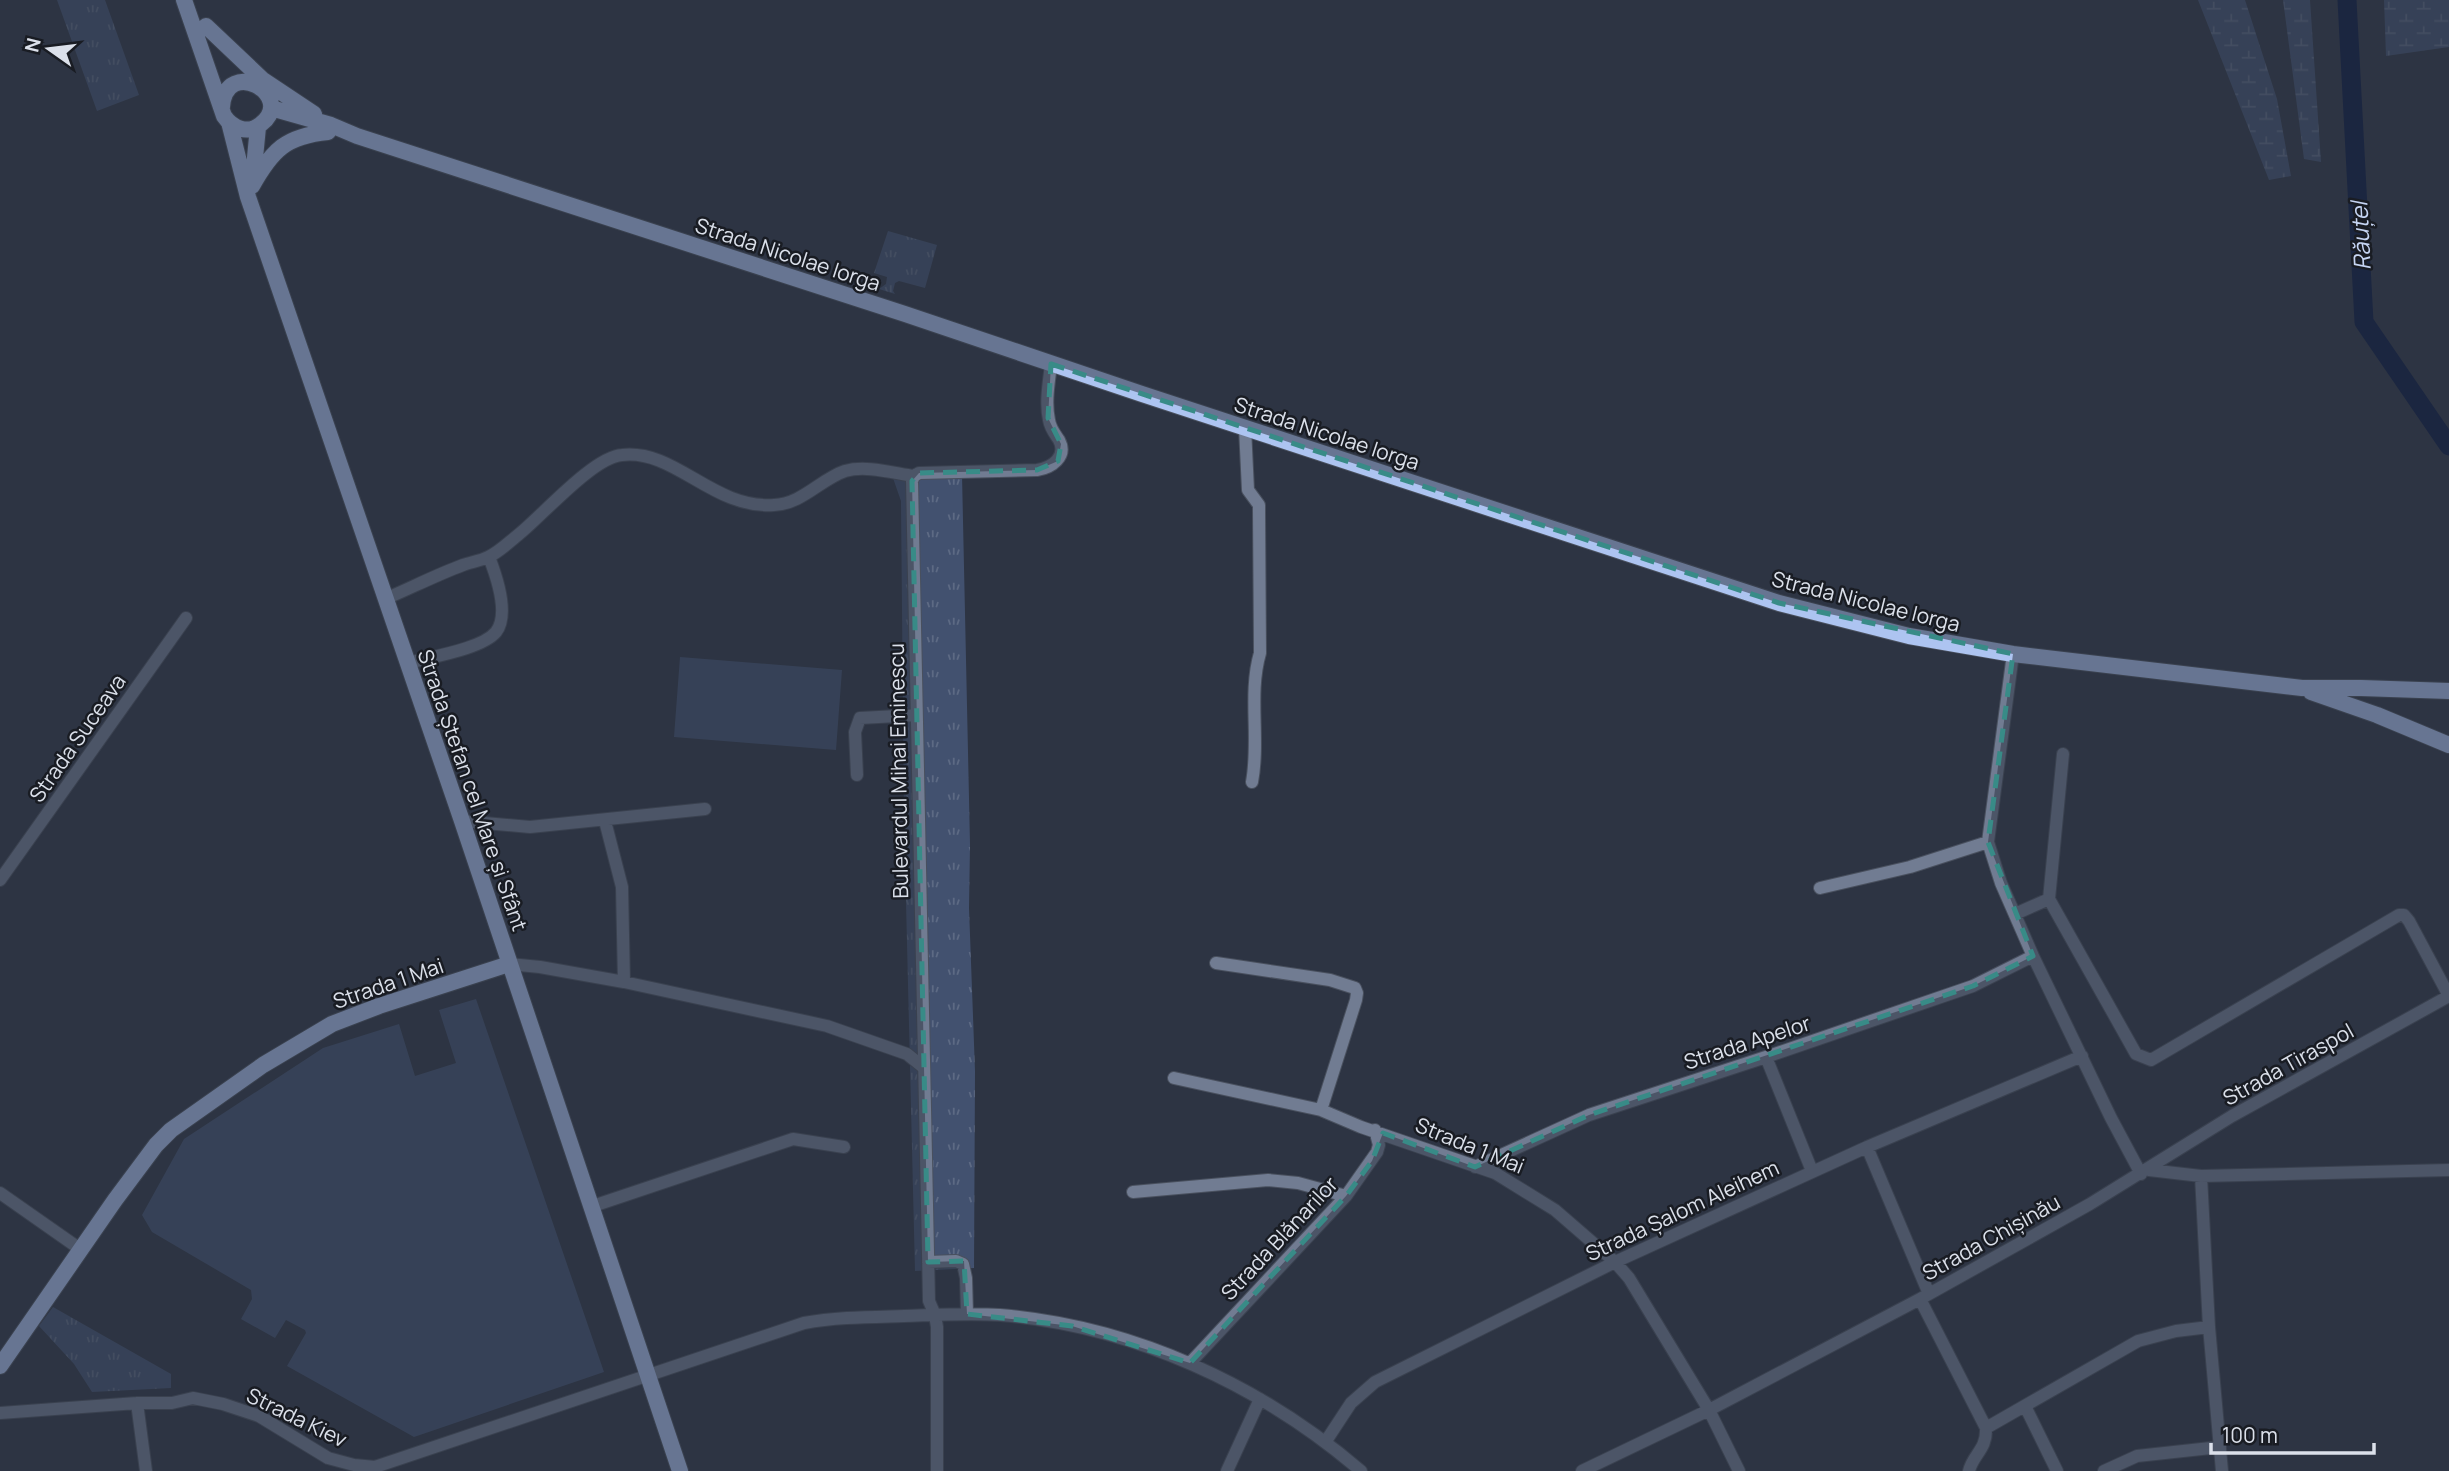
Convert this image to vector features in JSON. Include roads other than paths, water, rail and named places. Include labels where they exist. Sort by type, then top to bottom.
[{"type":"main road","points":[[186,0],[254,83],[266,92],[266,117],[250,191]]},
{"type":"main road","name":"Strada Ștefan cel Mare și Sfânt","points":[[186,0],[680,1471]]},
{"type":"main road","points":[[205,26],[263,80],[330,128]]},
{"type":"main road","points":[[254,83],[246,82],[231,87],[223,100],[225,115],[238,128],[248,130],[266,117]]},
{"type":"main road","name":"Strada Nicolae Iorga","points":[[266,117],[330,128],[357,136],[1779,603],[1909,636],[2013,654],[2302,688],[2449,691]]},
{"type":"main road","points":[[250,191],[264,165],[281,146],[300,136],[330,128]]},
{"type":"main road","name":"Strada Nicolae Iorga","points":[[2302,688],[2449,745]]},
{"type":"main road","name":"Strada 1 Mai","points":[[0,1366],[80,1249],[156,1145],[171,1130],[263,1065],[347,1017],[509,964]]},
{"type":"street","points":[[385,599],[464,564],[489,557],[520,534],[597,465],[619,455],[645,455],[668,464],[724,497],[751,505],[777,506],[797,499],[844,471],[859,468],[914,475],[1047,468],[1058,461],[1061,454],[1061,444],[1050,425],[1047,403],[1051,363]]},
{"type":"street","points":[[1245,428],[1248,491],[1259,505],[1260,653],[1254,673],[1256,752],[1252,782]]},
{"type":"street","name":"Bulevardul Mihai Eminescu","points":[[914,475],[912,503],[923,1067],[929,1301],[935,1315],[937,1471]]},
{"type":"street","points":[[408,663],[467,648],[488,639],[497,631],[501,613],[500,589],[489,557]]},
{"type":"street","name":"Strada Suceava","points":[[0,880],[186,618]]},
{"type":"street","points":[[2013,654],[1988,842],[2033,956],[2111,1118],[2145,1172],[2201,1176],[2449,1170]]},
{"type":"street","points":[[857,775],[855,732],[860,718],[916,715]]},
{"type":"street","points":[[2063,754],[2049,900],[2136,1054],[2151,1060],[2399,915],[2404,915],[2409,921],[2449,996]]},
{"type":"street","points":[[462,821],[530,827],[705,809]]},
{"type":"street","points":[[605,821],[622,887],[624,982]]},
{"type":"street","points":[[1820,888],[1910,867],[1988,842]]},
{"type":"street","points":[[2015,914],[2049,900]]},
{"type":"street","name":"Strada Apelor","points":[[1475,1167],[1589,1115],[1766,1058],[1973,986],[2033,956]]},
{"type":"street","points":[[1216,963],[1331,980],[1355,988],[1356,1000],[1321,1110]]},
{"type":"street","name":"Strada 1 Mai","points":[[509,964],[624,982],[827,1027],[907,1054],[923,1067]]},
{"type":"street","name":"Strada Tiraspol","points":[[2145,1172],[2232,1116],[2449,996]]},
{"type":"street","name":"Strada Șalom Aleihem","points":[[1326,1441],[1351,1402],[1375,1382],[1615,1262],[1812,1171],[2082,1056]]},
{"type":"street","points":[[1766,1058],[1812,1171]]},
{"type":"street","name":"Strada 1 Mai","points":[[1174,1079],[1321,1110],[1495,1173],[1539,1199],[1564,1217],[1629,1278],[1709,1410],[1739,1471]]},
{"type":"street","name":"Strada Blănarilor","points":[[1190,1363],[1346,1196],[1377,1152],[1379,1145],[1375,1130]]},
{"type":"street","points":[[590,1207],[793,1139],[844,1147]]},
{"type":"street","points":[[1867,1147],[1925,1297],[1986,1428],[1984,1445],[1969,1471]]},
{"type":"street","name":"Strada Chișinău","points":[[1582,1471],[1709,1410],[1925,1297],[2145,1172]]},
{"type":"street","points":[[2201,1176],[2209,1327],[2222,1471]]},
{"type":"street","points":[[1133,1192],[1268,1180],[1298,1183],[1346,1196]]},
{"type":"street","points":[[0,1193],[80,1249]]},
{"type":"street","points":[[928,1262],[956,1261],[963,1264],[967,1314]]},
{"type":"street","name":"Strada Kiev","points":[[0,1413],[172,1403],[193,1398],[223,1404],[259,1416],[328,1458],[375,1469],[804,1323],[870,1316],[967,1314],[1023,1318],[1072,1326],[1127,1340],[1190,1363],[1260,1399],[1326,1441],[1361,1471]]},
{"type":"street","points":[[1986,1428],[2138,1341],[2176,1331],[2209,1327]]},
{"type":"street","points":[[1227,1471],[1260,1399]]},
{"type":"street","points":[[137,1403],[146,1471]]},
{"type":"street","points":[[2025,1406],[2057,1471]]},
{"type":"street","points":[[2104,1471],[2137,1456],[2220,1447]]},
{"type":"street","points":[[328,1458],[344,1471]]},
{"type":"waterway","name":"Răuțel","points":[[2347,0],[2364,322],[2449,446]]}]
